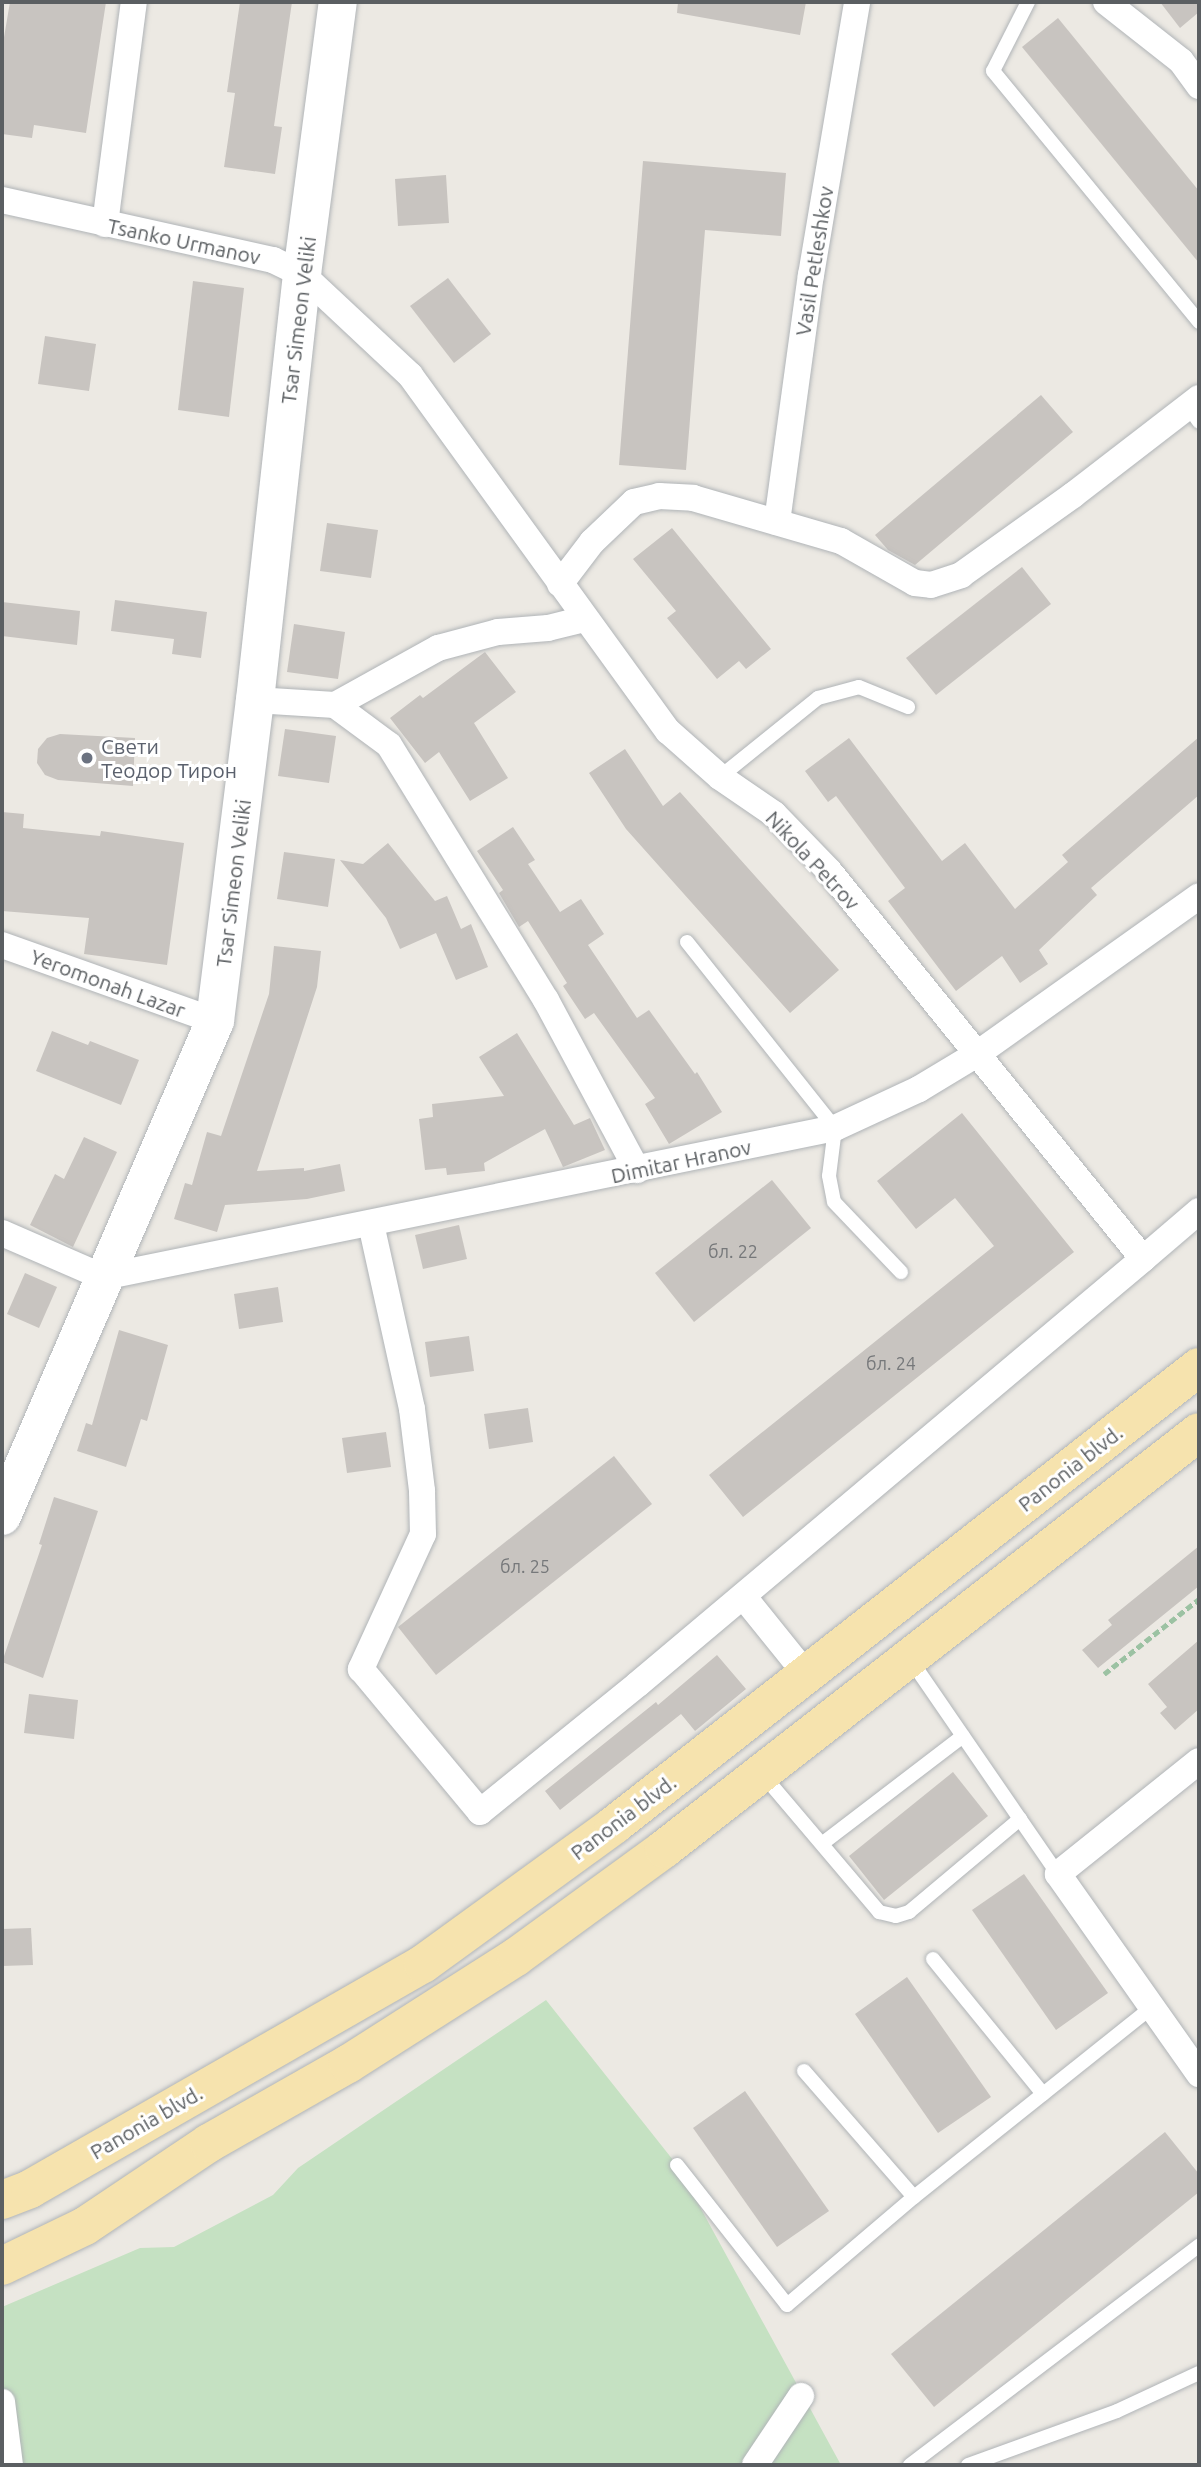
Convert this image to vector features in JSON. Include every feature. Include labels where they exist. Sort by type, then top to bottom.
[{"type":"main road","name":"Tsar Simeon Veliki","points":[[2,1516],[215,1021],[255,700],[302,274],[338,2]]},
{"type":"main road","name":"Panonia blvd.","points":[[2,2200],[30,2189],[423,1964],[614,1825],[1199,1367]]},
{"type":"main road","points":[[2,2266],[85,2226],[209,2143],[348,2064],[516,1957],[664,1849],[1199,1432]]},
{"type":"street","points":[[105,225],[134,2]]},
{"type":"street","name":"Vasil Petleshkov","points":[[776,522],[811,275],[857,2]]},
{"type":"street","points":[[1107,2],[1190,55],[1199,86]]},
{"type":"street","name":"Tsanko Urmanov","points":[[2,200],[105,225],[274,260],[302,274],[410,375]]},
{"type":"street","name":"Nikola Petrov","points":[[410,375],[497,492],[584,619],[668,731],[720,777],[774,814],[829,872],[1143,1259]]},
{"type":"street","points":[[560,584],[592,542],[634,502],[659,496],[693,498],[841,541],[915,583],[931,585],[961,575],[1196,409]]},
{"type":"street","points":[[255,700],[335,705],[438,648],[498,632],[548,628],[584,619]]},
{"type":"street","points":[[335,705],[389,745],[546,1000],[637,1170]]},
{"type":"street","name":"Dimitar Hranov","points":[[103,1277],[835,1128],[919,1089],[977,1054],[1199,897]]},
{"type":"street","name":"Yeromonah Lazar","points":[[2,945],[215,1021]]},
{"type":"street","points":[[371,1224],[412,1409],[422,1491],[423,1534],[361,1669],[480,1812],[743,1596],[1199,1211]]},
{"type":"street","points":[[2,1233],[103,1277]]},
{"type":"street","points":[[743,1596],[806,1674]]},
{"type":"street","points":[[1199,1761],[1058,1874],[1199,2074]]},
{"type":"street","points":[[755,2465],[801,2396]]},
{"type":"street","points":[[2,2402],[10,2465]]},
{"type":"lane","points":[[1028,2],[993,71],[1199,322]]},
{"type":"lane","points":[[720,777],[818,698],[859,687],[908,707]]},
{"type":"lane","points":[[687,942],[835,1128],[829,1176],[834,1202],[901,1272]]},
{"type":"lane","points":[[910,1658],[1058,1874]]},
{"type":"lane","points":[[823,1843],[962,1736]]},
{"type":"lane","points":[[762,1773],[878,1912],[896,1916],[909,1912],[1020,1819]]},
{"type":"lane","points":[[933,1959],[1043,2094]]},
{"type":"lane","points":[[677,2165],[787,2305],[914,2197],[1152,2007]]},
{"type":"lane","points":[[804,2071],[914,2197]]},
{"type":"lane","points":[[910,2465],[1199,2246]]},
{"type":"lane","points":[[968,2465],[1117,2411],[1199,2373]]},
{"type":"path","points":[[1104,1674],[1199,1599]]},
{"type":"green space","points":[[546,2000],[677,2165],[841,2465],[10,2465],[2,2402],[2,2307],[140,2248],[174,2247],[273,2195],[298,2168]]},
{"type":"building","points":[[10,2],[106,2],[86,133],[34,125],[32,138],[2,134],[2,49]]},
{"type":"building","points":[[240,2],[292,2],[274,126],[282,127],[275,174],[224,167],[235,93],[227,92]]},
{"type":"building","points":[[678,2],[806,2],[800,35],[677,13]]},
{"type":"building","points":[[1160,2],[1199,2],[1199,12],[1180,28]]},
{"type":"building","points":[[1058,18],[1199,191],[1199,263],[1022,47]]},
{"type":"building","points":[[643,161],[786,173],[781,236],[705,230],[686,470],[619,465]]},
{"type":"building","points":[[446,175],[449,223],[398,226],[395,179]]},
{"type":"building","points":[[448,278],[491,334],[454,363],[410,306]]},
{"type":"building","points":[[193,281],[244,288],[229,417],[178,410]]},
{"type":"building","points":[[45,336],[96,344],[89,391],[38,384]]},
{"type":"building","points":[[1041,395],[1073,432],[915,565],[888,550],[875,535]]},
{"type":"building","points":[[327,523],[378,530],[371,578],[320,571]]},
{"type":"building","points":[[672,528],[771,649],[746,669],[739,661],[717,679],[667,618],[676,611],[633,559]]},
{"type":"building","points":[[1022,567],[1051,604],[936,695],[906,658]]},
{"type":"building","points":[[115,600],[207,612],[201,658],[172,654],[174,639],[111,631]]},
{"type":"building","points":[[2,602],[80,611],[77,645],[2,636]]},
{"type":"building","points":[[294,624],[345,632],[338,679],[287,672]]},
{"type":"building","points":[[485,652],[516,692],[474,723],[508,778],[470,801],[439,752],[425,763],[390,718],[420,695],[423,698]]},
{"type":"building","points":[[285,729],[336,736],[329,783],[278,776]]},
{"type":"building","name":"Свети Теодор Тирон","points":[[60,734],[135,738],[133,786],[58,780],[45,775],[37,763],[38,749],[47,738]]},
{"type":"building","points":[[1199,737],[1199,795],[1091,888],[1097,895],[1039,950],[1048,964],[1020,983],[1002,956],[956,991],[888,901],[905,888],[836,796],[828,802],[805,771],[849,738],[942,861],[965,843],[1015,909],[1068,862],[1062,855]]},
{"type":"building","points":[[625,749],[663,806],[680,792],[839,970],[790,1013],[626,829],[589,773]]},
{"type":"building","points":[[2,812],[24,814],[23,828],[100,836],[101,831],[184,843],[167,965],[84,954],[89,918],[2,911]]},
{"type":"building","points":[[513,827],[535,860],[528,864],[560,912],[581,899],[604,934],[588,945],[637,1018],[649,1010],[695,1074],[697,1072],[722,1112],[669,1144],[645,1104],[655,1098],[594,1013],[585,1019],[563,986],[567,983],[528,921],[519,927],[499,893],[503,890],[477,851]]},
{"type":"building","points":[[388,843],[435,901],[447,896],[461,929],[471,924],[488,967],[456,980],[436,933],[400,949],[386,918],[340,860],[363,864]]},
{"type":"building","points":[[284,852],[335,859],[328,907],[277,899]]},
{"type":"building","points":[[274,946],[321,951],[317,987],[257,1171],[304,1168],[304,1171],[340,1164],[345,1191],[307,1199],[225,1205],[217,1232],[174,1219],[185,1183],[192,1185],[207,1132],[221,1136],[269,994]]},
{"type":"building","points":[[52,1031],[88,1045],[90,1041],[139,1060],[121,1105],[36,1071]]},
{"type":"building","points":[[517,1033],[574,1125],[590,1118],[605,1150],[563,1167],[545,1129],[484,1163],[485,1171],[447,1175],[446,1168],[425,1170],[419,1119],[433,1117],[432,1104],[504,1096],[479,1057]]},
{"type":"building","points":[[962,1113],[1074,1252],[743,1517],[709,1475],[994,1246],[955,1198],[916,1229],[877,1181]]},
{"type":"building","points":[[84,1137],[117,1152],[73,1247],[30,1225],[55,1174],[64,1179]]},
{"type":"building","points":[[772,1180],[811,1228],[694,1322],[655,1273]]},
{"type":"building","points":[[459,1225],[467,1259],[423,1269],[415,1235]]},
{"type":"building","points":[[25,1273],[57,1287],[39,1328],[7,1314]]},
{"type":"building","points":[[278,1287],[283,1322],[239,1329],[234,1294]]},
{"type":"building","points":[[119,1330],[168,1345],[147,1421],[141,1419],[126,1467],[77,1451],[86,1423],[92,1425]]},
{"type":"building","points":[[469,1336],[474,1371],[430,1377],[425,1342]]},
{"type":"building","points":[[528,1408],[533,1442],[489,1449],[484,1414]]},
{"type":"building","points":[[386,1432],[391,1467],[347,1473],[342,1438]]},
{"type":"building","points":[[614,1456],[652,1504],[436,1675],[398,1627]]},
{"type":"building","points":[[54,1497],[98,1511],[43,1678],[2,1662],[42,1545],[39,1544]]},
{"type":"building","points":[[1199,1546],[1199,1586],[1098,1668],[1082,1650],[1112,1625],[1108,1620]]},
{"type":"building","points":[[1199,1640],[1199,1709],[1175,1730],[1160,1713],[1167,1707],[1148,1684]]},
{"type":"building","points":[[717,1655],[746,1689],[695,1731],[681,1714],[560,1810],[545,1791],[656,1702],[658,1705]]},
{"type":"building","points":[[29,1694],[78,1700],[74,1739],[24,1733]]},
{"type":"building","points":[[953,1772],[988,1816],[884,1900],[849,1856]]},
{"type":"building","points":[[1024,1874],[1108,1993],[1056,2030],[972,1910]]},
{"type":"building","points":[[31,1928],[33,1965],[2,1966],[2,1929]]},
{"type":"building","points":[[907,1977],[991,2097],[938,2133],[855,2014]]},
{"type":"building","points":[[745,2091],[829,2211],[777,2247],[693,2128]]},
{"type":"building","points":[[1165,2132],[1199,2174],[1199,2192],[934,2407],[891,2354]]},
{"type":"place","name":"Свети Теодор Тирон","points":[[87,758]]}]
